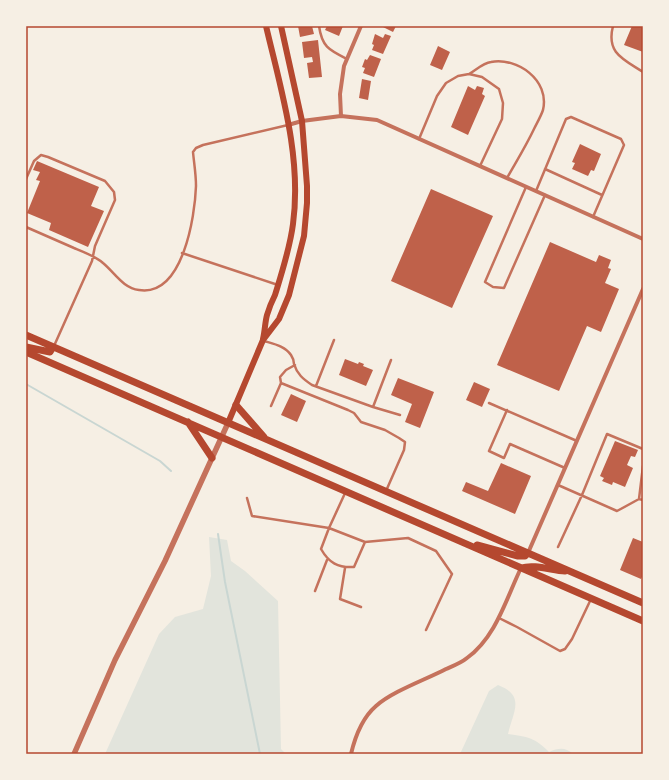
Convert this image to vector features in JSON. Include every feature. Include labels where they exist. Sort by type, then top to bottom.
[{"type":"main road","points":[[228,422],[263,340],[267,316],[278,285],[293,224],[295,203],[294,171],[288,125],[266,26]]},
{"type":"main road","points":[[263,340],[279,319],[289,295],[304,236],[307,203],[302,121],[281,26]]},
{"type":"main road","points":[[26,335],[643,603]]},
{"type":"main road","points":[[26,347],[50,352],[53,347]]},
{"type":"main road","points":[[26,352],[643,621]]},
{"type":"main road","points":[[236,404],[265,439]]},
{"type":"main road","points":[[187,422],[212,458]]},
{"type":"main road","points":[[457,540],[518,556],[525,556],[528,553]]},
{"type":"main road","points":[[521,568],[535,566],[573,572]]},
{"type":"street","points":[[341,116],[340,94],[344,66],[361,26]]},
{"type":"street","points":[[288,125],[302,121],[341,116],[377,120],[643,239]]},
{"type":"street","points":[[528,553],[643,289]]},
{"type":"street","points":[[74,754],[115,660],[165,561],[228,422]]},
{"type":"street","points":[[351,754],[355,737],[364,721],[376,706],[396,694],[467,658],[486,640],[521,568]]},
{"type":"lane","points":[[319,26],[321,36],[328,49],[347,59]]},
{"type":"lane","points":[[613,26],[611,33],[612,46],[620,57],[643,72]]},
{"type":"lane","points":[[469,74],[489,62],[500,61],[516,64],[532,74],[539,84],[543,95],[543,109],[526,145],[507,178]]},
{"type":"lane","points":[[419,139],[437,96],[446,83],[458,76],[469,74],[482,76],[499,88],[503,103],[502,119],[480,166]]},
{"type":"lane","points":[[535,191],[566,119],[571,117],[621,139],[624,144],[592,217]]},
{"type":"lane","points":[[26,227],[93,256],[130,288],[146,290],[158,287],[170,279],[175,271],[190,229],[196,184],[193,152],[196,148],[203,145],[288,125]]},
{"type":"lane","points":[[26,179],[34,161],[41,155],[105,181],[114,192],[115,200],[101,231],[93,256],[53,347]]},
{"type":"lane","points":[[545,169],[602,195]]},
{"type":"lane","points":[[526,187],[485,282],[493,287],[504,288],[545,196]]},
{"type":"lane","points":[[182,253],[278,285]]},
{"type":"lane","points":[[263,340],[282,347],[288,352],[293,357],[298,373],[303,379],[316,386],[400,415]]},
{"type":"lane","points":[[316,386],[334,340]]},
{"type":"lane","points":[[374,407],[391,360]]},
{"type":"lane","points":[[271,406],[281,383],[280,377],[286,370],[295,365]]},
{"type":"lane","points":[[281,383],[348,410],[354,413],[361,422],[385,430],[404,442],[404,450],[385,491]]},
{"type":"lane","points":[[490,403],[577,441]]},
{"type":"lane","points":[[507,410],[489,451],[504,458],[510,444],[565,468]]},
{"type":"lane","points":[[558,547],[582,495],[607,434],[643,450]]},
{"type":"lane","points":[[639,499],[643,466]]},
{"type":"lane","points":[[558,485],[617,511],[639,499],[643,500]]},
{"type":"lane","points":[[346,491],[329,528],[321,550],[327,560],[345,568],[354,567],[365,542]]},
{"type":"lane","points":[[247,498],[252,516],[329,528],[365,542],[408,538],[436,551],[452,574],[426,630]]},
{"type":"lane","points":[[315,591],[327,560]]},
{"type":"lane","points":[[345,568],[340,599],[361,607]]},
{"type":"lane","points":[[498,618],[560,651],[565,649],[572,639],[591,598]]},
{"type":"shaded area","points":[[209,537],[227,540],[231,561],[245,571],[278,601],[281,749],[286,754],[105,754],[159,634],[175,617],[203,609],[211,576]]},
{"type":"shaded area","points":[[498,685],[507,689],[515,700],[514,712],[508,734],[530,738],[539,743],[549,752],[562,749],[573,754],[460,754],[489,691]]},
{"type":"building","points":[[298,26],[312,26],[314,34],[300,37]]},
{"type":"building","points":[[327,26],[343,26],[339,36],[325,30]]},
{"type":"building","points":[[383,26],[396,26],[393,32]]},
{"type":"building","points":[[632,26],[643,26],[643,52],[624,45]]},
{"type":"building","points":[[375,34],[383,38],[385,34],[391,36],[383,54],[372,50]]},
{"type":"building","points":[[318,40],[322,77],[309,78],[307,63],[313,62],[312,57],[304,58],[302,42]]},
{"type":"building","points":[[438,46],[450,52],[442,70],[430,65]]},
{"type":"building","points":[[370,55],[381,59],[374,77],[363,73],[365,68],[362,67],[365,59],[367,60]]},
{"type":"building","points":[[362,79],[371,81],[368,100],[359,98]]},
{"type":"building","points":[[468,86],[475,90],[477,86],[484,88],[482,94],[485,96],[468,135],[451,127]]},
{"type":"building","points":[[580,144],[601,154],[594,171],[591,170],[588,176],[572,169],[575,163],[572,162]]},
{"type":"building","points":[[37,161],[99,187],[91,206],[104,211],[88,247],[49,230],[51,223],[27,213],[40,181],[36,180],[40,172],[33,170]]},
{"type":"building","points":[[431,189],[493,216],[452,308],[391,281]]},
{"type":"building","points":[[550,242],[596,262],[599,255],[611,260],[608,268],[611,269],[605,283],[619,289],[601,332],[587,326],[559,391],[497,365]]},
{"type":"building","points":[[345,359],[358,364],[359,362],[364,364],[363,366],[373,370],[366,386],[339,375]]},
{"type":"building","points":[[398,378],[434,392],[420,428],[405,422],[412,404],[391,395]]},
{"type":"building","points":[[474,382],[490,389],[482,407],[466,400]]},
{"type":"building","points":[[291,394],[306,401],[297,422],[281,415]]},
{"type":"building","points":[[615,441],[638,450],[635,457],[631,456],[627,465],[633,468],[625,487],[613,482],[612,485],[602,481],[604,478],[600,476]]},
{"type":"building","points":[[501,463],[531,476],[515,514],[462,491],[466,482],[488,491]]},
{"type":"building","points":[[633,538],[643,542],[643,575],[641,579],[620,570]]},
{"type":"waterway","points":[[26,384],[160,461],[171,471]]},
{"type":"waterway","points":[[218,534],[225,582],[260,754]]}]
